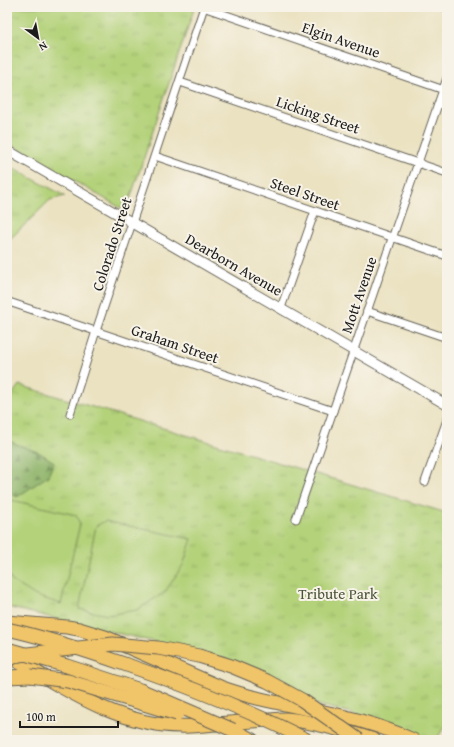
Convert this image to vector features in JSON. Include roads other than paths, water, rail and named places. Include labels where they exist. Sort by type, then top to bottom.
[{"type":"highway","points":[[7,622],[80,629],[105,637],[234,692],[366,722],[393,731],[413,740]]},
{"type":"highway","points":[[7,629],[34,635],[93,653],[161,676],[214,697],[284,728],[307,740]]},
{"type":"highway","points":[[7,660],[19,655],[113,644],[158,648],[199,656],[231,666],[267,681],[302,700],[360,740]]},
{"type":"highway","points":[[7,649],[67,666],[140,690],[233,730],[252,740]]},
{"type":"highway","points":[[7,655],[88,701],[120,715],[140,721],[159,725],[180,726],[286,719],[312,723],[374,740]]},
{"type":"highway","points":[[7,677],[30,676],[68,681],[233,730]]},
{"type":"street","name":"Colorado Street","points":[[70,414],[204,7]]},
{"type":"street","name":"Elgin Avenue","points":[[204,7],[445,90]]},
{"type":"street","name":"Mott Avenue","points":[[296,519],[418,163],[445,90],[447,78]]},
{"type":"street","name":"Licking Street","points":[[180,82],[447,173]]},
{"type":"street","name":"Dearborn Avenue","points":[[7,150],[447,405]]},
{"type":"street","name":"Steel Street","points":[[155,156],[447,256]]},
{"type":"street","points":[[281,308],[315,211]]},
{"type":"street","name":"Graham Street","points":[[9,302],[333,411]]},
{"type":"street","points":[[367,311],[447,338]]},
{"type":"street","points":[[425,482],[447,420]]},
{"type":"park label","name":"Tribute Park","points":[[338,594]]}]
